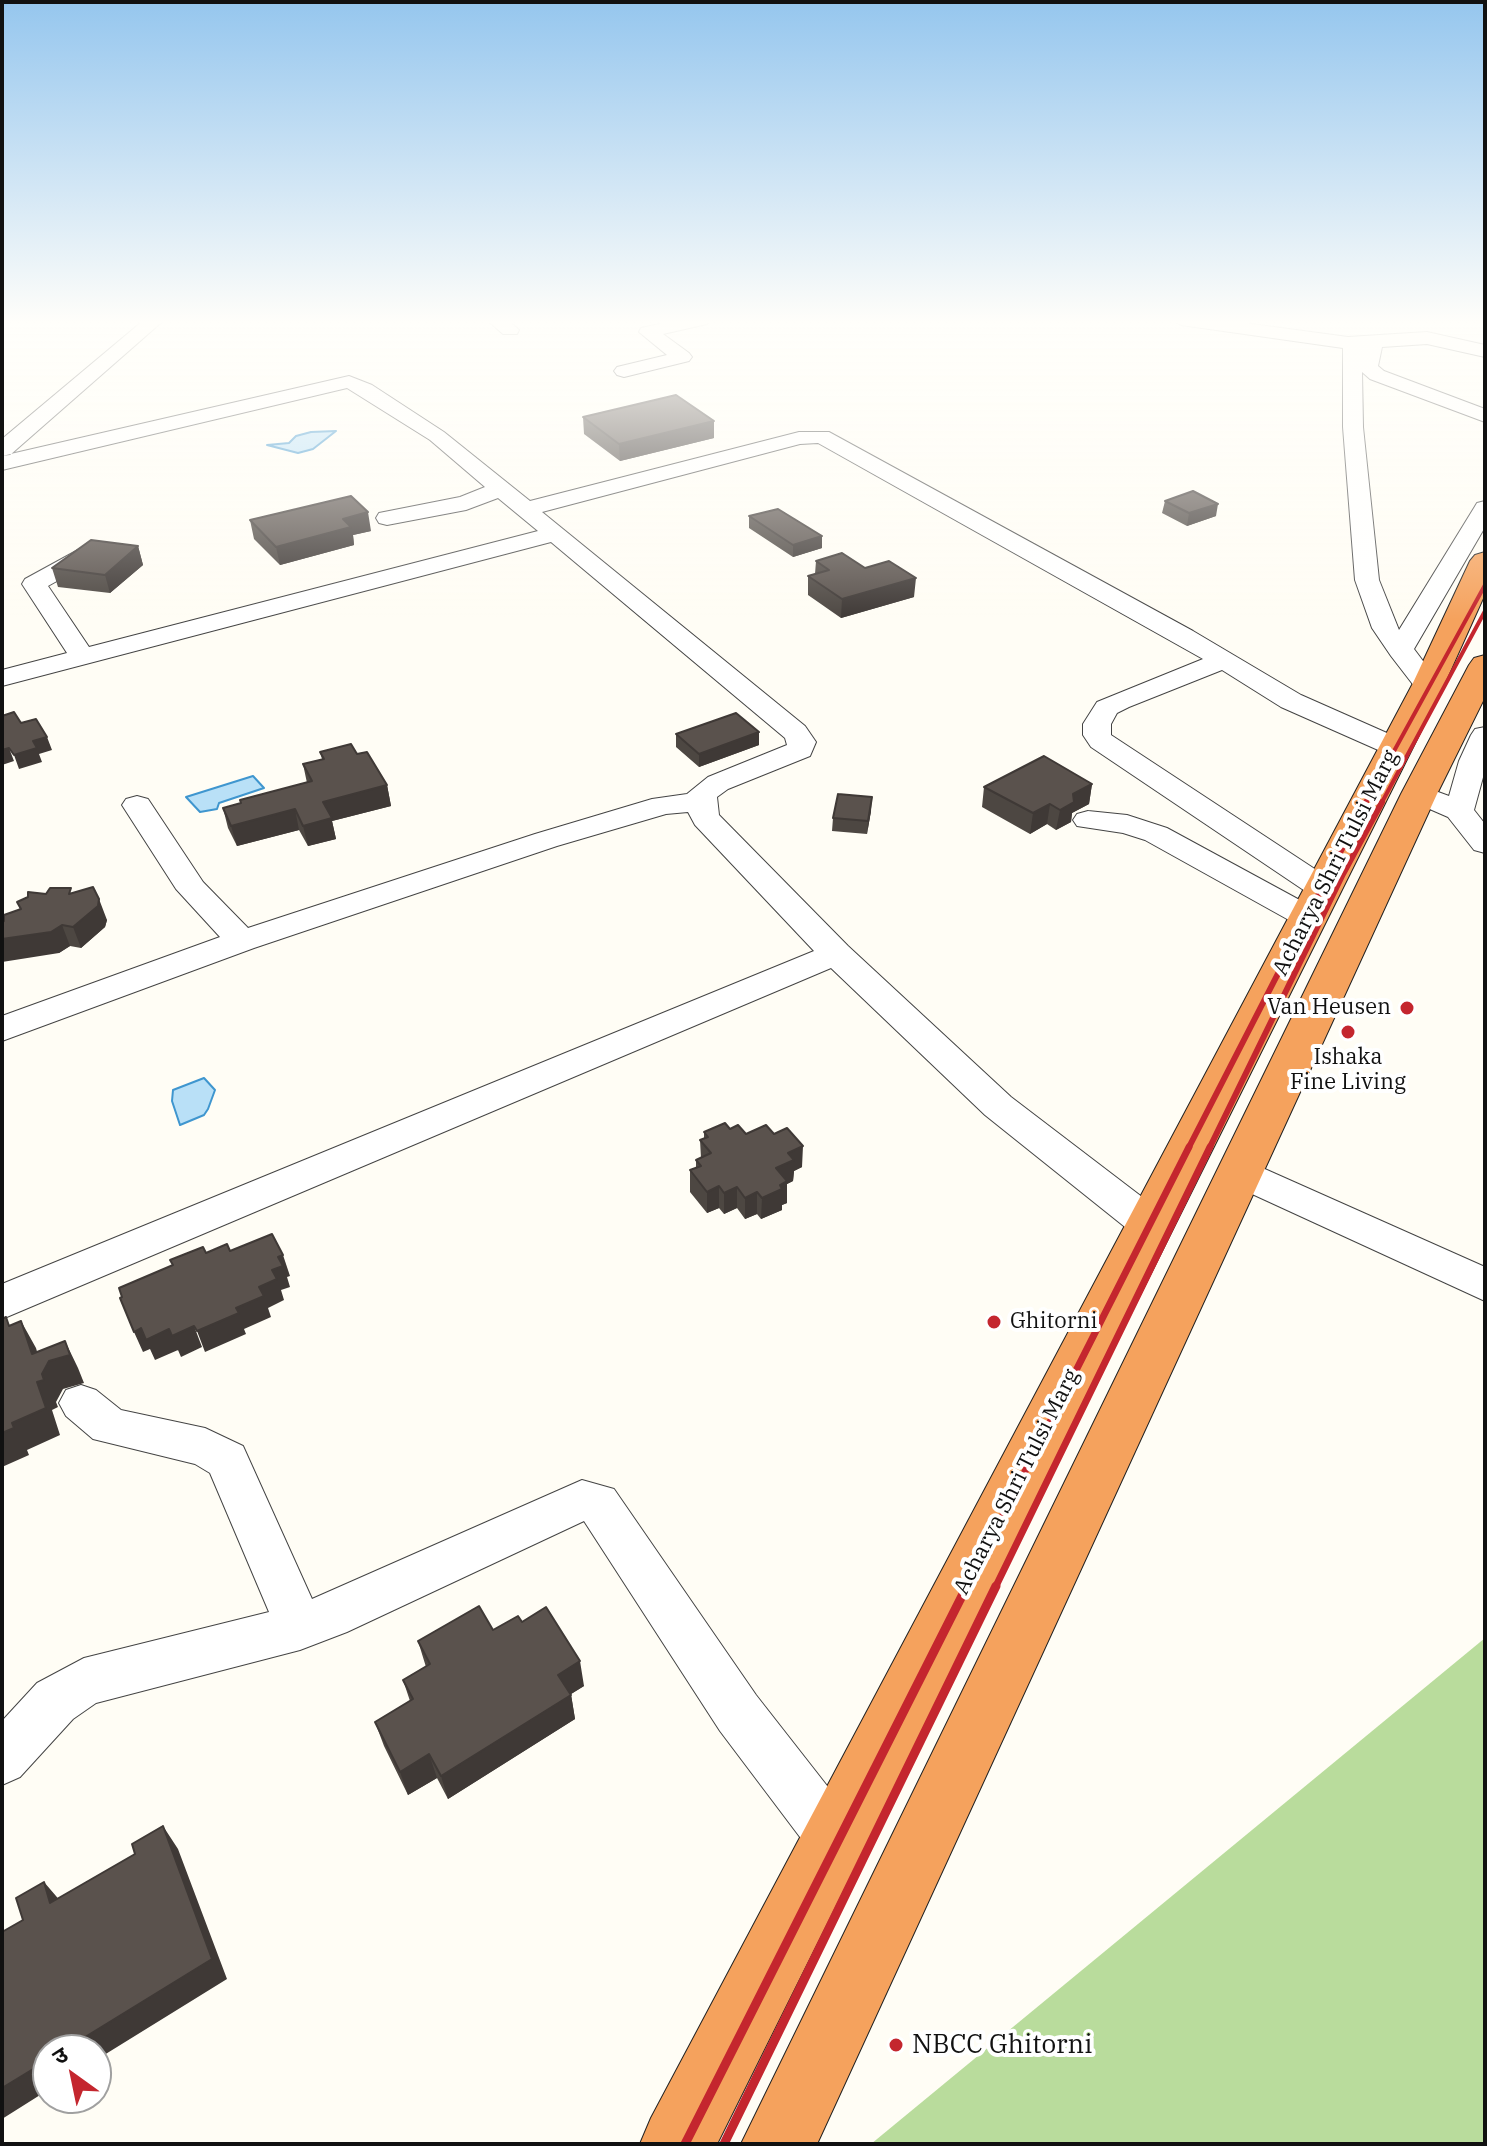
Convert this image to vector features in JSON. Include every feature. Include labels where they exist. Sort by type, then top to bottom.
[{"type":"highway","name":"Acharya Shri Tulsi Marg","points":[[677,2144],[1315,903],[1412,784],[1414,668],[1485,561]]},
{"type":"highway","name":"Acharya Shri Tulsi Marg","points":[[778,2144],[1240,1172],[1412,784],[1485,665]]},
{"type":"street","points":[[2,450],[37,420]]},
{"type":"street","points":[[2,463],[187,420]]},
{"type":"street","points":[[412,420],[503,488],[800,738],[800,750],[718,783],[702,794],[706,819],[836,954],[1033,1136],[1149,1224]]},
{"type":"street","points":[[1353,420],[1367,580],[1385,628],[1414,668]]},
{"type":"street","points":[[526,509],[799,438],[822,436],[1308,710],[1412,784],[1485,844]]},
{"type":"street","points":[[387,518],[466,503],[503,488]]},
{"type":"street","points":[[1414,668],[1485,508]]},
{"type":"street","points":[[2,678],[554,534]]},
{"type":"street","points":[[83,657],[34,584],[104,543]]},
{"type":"street","points":[[1224,660],[1119,701],[1102,716],[1097,724],[1097,735],[1101,741],[1192,804],[1315,903]]},
{"type":"street","points":[[1412,784],[1473,761],[1485,735]]},
{"type":"street","points":[[2,1029],[242,941],[619,817],[663,805],[701,802]]},
{"type":"street","points":[[137,805],[192,889],[242,941]]},
{"type":"street","points":[[1088,820],[1127,824],[1149,831],[1315,903]]},
{"type":"street","points":[[2,1302],[836,954]]},
{"type":"street","points":[[1240,1172],[1485,1285]]},
{"type":"street","points":[[81,1403],[109,1426],[205,1447],[227,1460],[300,1627]]},
{"type":"street","points":[[2,1759],[55,1701],[84,1682],[300,1627],[364,1601],[574,1502],[598,1504],[632,1549],[738,1713],[834,1838]]},
{"type":"green space","points":[[1485,1638],[1485,2144],[871,2144]]},
{"type":"water","points":[[336,431],[313,449],[298,453],[267,445],[289,443],[296,436],[311,432]]},
{"type":"water","points":[[253,776],[264,788],[219,803],[217,809],[200,812],[186,797]]},
{"type":"water","points":[[204,1078],[215,1090],[208,1109],[204,1115],[180,1125],[172,1101],[173,1090]]},
{"type":"building","points":[[587,420],[714,421],[619,444]]},
{"type":"building","points":[[1193,491],[1218,504],[1189,513],[1165,501]]},
{"type":"building","points":[[351,496],[368,512],[343,519],[351,527],[276,547],[250,520]]},
{"type":"building","points":[[778,509],[822,536],[793,545],[749,516]]},
{"type":"building","points":[[91,540],[138,546],[105,575],[52,568]]},
{"type":"building","points":[[842,553],[865,568],[889,561],[916,578],[842,599],[808,576],[829,570],[816,561]]},
{"type":"building","points":[[14,712],[21,723],[36,719],[47,737],[33,741],[37,748],[14,755],[9,748],[2,750],[2,716]]},
{"type":"building","points":[[736,713],[759,732],[699,754],[676,734]]},
{"type":"building","points":[[351,744],[357,754],[367,752],[387,785],[323,802],[332,818],[303,826],[295,809],[231,826],[223,808],[241,803],[240,800],[312,781],[303,764],[324,759],[320,752]]},
{"type":"building","points":[[1044,756],[1092,784],[1073,794],[1074,802],[1060,810],[1050,804],[1033,813],[984,787]]},
{"type":"building","points":[[838,794],[872,797],[868,821],[833,818]]},
{"type":"building","points":[[93,887],[99,899],[98,906],[73,927],[62,925],[51,932],[2,939],[4,915],[21,909],[17,902],[28,897],[28,892],[46,894],[50,888],[71,888],[69,894]]},
{"type":"building","points":[[725,1123],[730,1129],[738,1125],[746,1134],[766,1125],[774,1134],[787,1128],[803,1146],[788,1153],[794,1160],[776,1168],[787,1181],[780,1185],[782,1189],[762,1198],[757,1192],[745,1198],[737,1187],[724,1193],[719,1186],[707,1192],[690,1170],[701,1166],[696,1160],[711,1153],[700,1140],[708,1137],[704,1132]]},
{"type":"building","points":[[272,1234],[283,1255],[278,1257],[283,1266],[272,1270],[277,1279],[259,1287],[264,1296],[236,1308],[239,1313],[197,1331],[194,1326],[172,1336],[169,1329],[146,1340],[141,1328],[134,1332],[119,1288],[173,1265],[170,1260],[203,1247],[206,1253],[227,1244],[230,1251]]},
{"type":"building","points":[[6,1317],[9,1326],[21,1321],[32,1354],[65,1341],[70,1355],[49,1361],[42,1374],[44,1380],[37,1382],[46,1408],[12,1423],[14,1428],[2,1433],[2,1319]]},
{"type":"building","points":[[479,1606],[493,1630],[518,1616],[522,1622],[546,1607],[580,1661],[558,1675],[571,1695],[441,1776],[429,1754],[400,1772],[375,1722],[413,1699],[403,1680],[430,1664],[418,1641]]},
{"type":"building","points":[[163,1826],[212,1959],[90,2034],[32,2034],[32,2070],[2,2088],[2,1932],[23,1920],[16,1898],[44,1882],[50,1903],[135,1854],[132,1844]]},
{"type":"railway","points":[[1365,804],[1485,585]]},
{"type":"railway","points":[[1381,804],[1485,611]]},
{"type":"railway","points":[[1188,1149],[1366,802]]},
{"type":"railway","points":[[1209,1149],[1343,874],[1382,802]]},
{"type":"railway","points":[[966,1588],[1189,1147]]},
{"type":"railway","points":[[995,1588],[1210,1147]]},
{"type":"railway","points":[[685,2144],[967,1586]]},
{"type":"railway","points":[[724,2144],[996,1586]]},
{"type":"place","name":"Van Heusen","points":[[1407,1008]]},
{"type":"place","name":"Ishaka Fine Living","points":[[1348,1032]]},
{"type":"place","name":"Ghitorni","points":[[994,1322]]},
{"type":"place","name":"NBCC Ghitorni","points":[[896,2045]]}]
